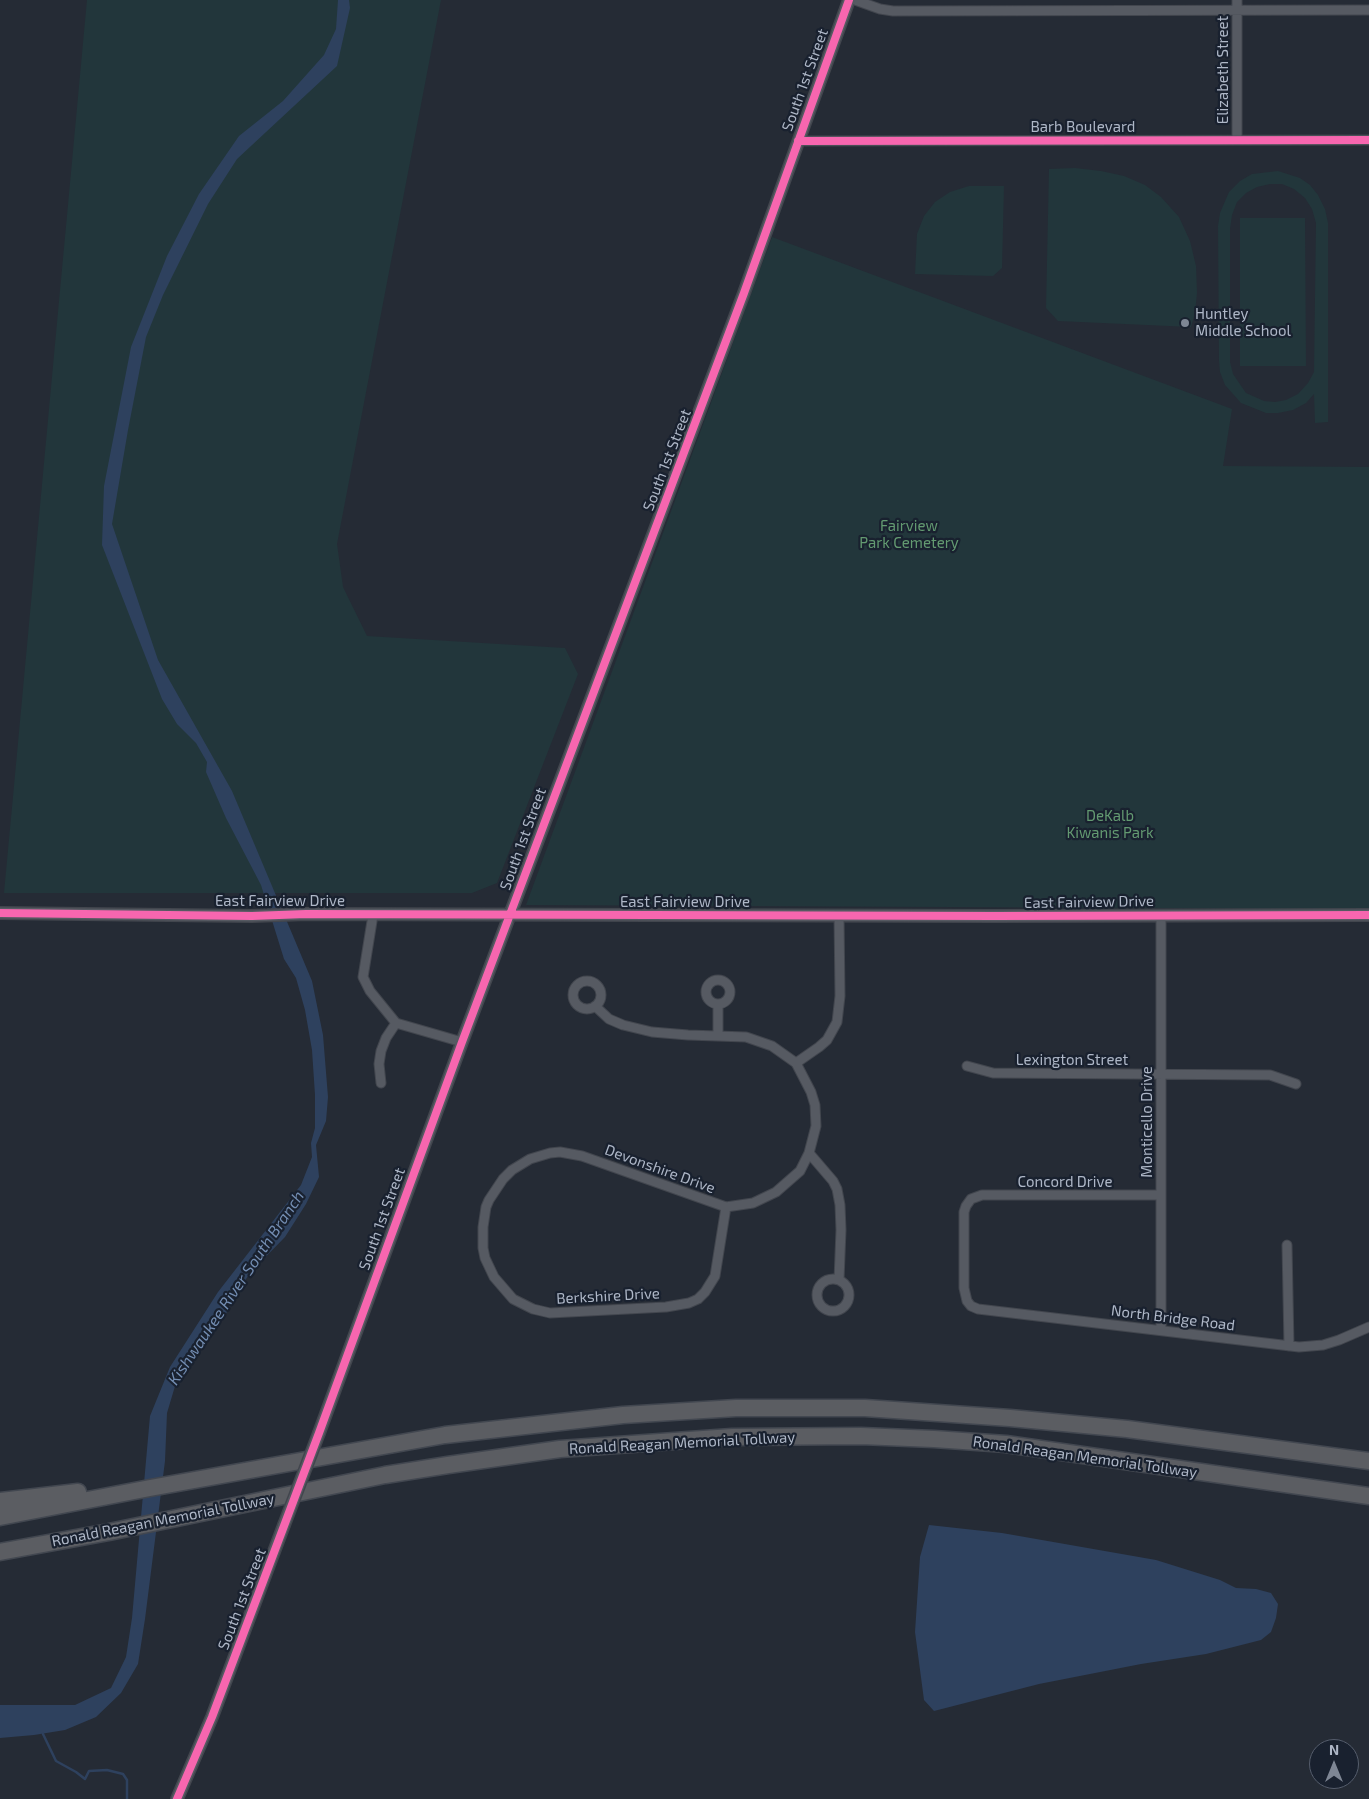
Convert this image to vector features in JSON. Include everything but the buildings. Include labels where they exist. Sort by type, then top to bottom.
[{"type":"highway","name":"Ronald Reagan Memorial Tollway","points":[[124,1491],[446,1435],[623,1415],[736,1408],[865,1408],[1010,1418],[1127,1429],[1369,1462]]},
{"type":"highway","name":"Ronald Reagan Memorial Tollway","points":[[0,1552],[110,1532],[385,1475],[505,1456],[614,1444],[732,1437],[861,1436],[1006,1444],[1369,1496]]},
{"type":"highway","points":[[0,1501],[94,1490],[124,1491]]},
{"type":"highway","points":[[0,1517],[124,1491]]},
{"type":"street","name":"South 1st Street","points":[[177,1799],[212,1717],[284,1525],[559,781],[744,293],[849,0]]},
{"type":"street","points":[[855,0],[880,9],[893,11],[1237,10],[1366,6]]},
{"type":"street","name":"Elizabeth Street","points":[[1237,0],[1237,140]]},
{"type":"street","name":"Barb Boulevard","points":[[798,141],[1369,140]]},
{"type":"street","name":"East Fairview Drive","points":[[0,913],[252,916],[306,914],[1369,915]]},
{"type":"street","points":[[373,915],[363,977],[370,991],[396,1023],[462,1042]]},
{"type":"street","name":"Monticello Drive","points":[[1161,915],[1161,1330]]},
{"type":"street","points":[[595,1006],[608,1019],[652,1032],[746,1037],[759,1040],[772,1046],[796,1063],[827,1040],[837,1022],[840,996],[839,916]]},
{"type":"street","points":[[718,1004],[718,1035]]},
{"type":"street","points":[[381,1083],[379,1064],[381,1051],[386,1038],[396,1023]]},
{"type":"street","name":"Devonshire Drive","points":[[495,1191],[503,1179],[521,1163],[540,1155],[560,1152],[582,1156],[726,1207],[753,1202],[776,1192],[800,1171],[809,1153],[816,1126],[815,1105],[811,1092],[796,1063]]},
{"type":"street","name":"Lexington Street","points":[[967,1066],[993,1073],[1270,1074],[1296,1084]]},
{"type":"street","points":[[809,1153],[833,1181],[837,1189],[841,1230],[839,1280]]},
{"type":"street","name":"Berkshire Drive","points":[[495,1191],[486,1208],[483,1226],[483,1248],[488,1266],[501,1287],[513,1299],[533,1309],[550,1313],[666,1307],[690,1303],[698,1299],[706,1292],[715,1276],[726,1207]]},
{"type":"street","name":"Concord Drive","points":[[971,1306],[967,1301],[964,1288],[964,1212],[971,1199],[982,1195],[1161,1195]]},
{"type":"street","points":[[1287,1245],[1289,1346]]},
{"type":"street","name":"North Bridge Road","points":[[971,1306],[978,1309],[1299,1347],[1323,1345],[1348,1337],[1369,1327]]},
{"type":"green space","points":[[87,0],[441,0],[337,544],[343,587],[367,636],[565,648],[578,674],[497,883],[472,893],[4,893]]},
{"type":"green space","points":[[1075,168],[1124,176],[1145,185],[1161,197],[1179,217],[1190,241],[1196,266],[1197,293],[1195,313],[1191,327],[1058,321],[1046,308],[1049,169]]},
{"type":"green space","points":[[1278,171],[1300,178],[1310,185],[1325,209],[1328,223],[1328,422],[1315,423],[1314,394],[1306,403],[1293,410],[1266,413],[1241,403],[1225,385],[1220,372],[1218,226],[1220,213],[1229,192],[1240,181],[1252,174]],"holes":[[[1282,184],[1294,189],[1305,198],[1312,209],[1316,223],[1314,372],[1308,383],[1298,394],[1286,400],[1275,402],[1264,401],[1246,393],[1233,374],[1230,362],[1230,229],[1232,215],[1237,202],[1246,193],[1257,187]]]},
{"type":"green space","points":[[969,186],[1004,186],[1002,268],[993,276],[915,274],[917,234],[924,216],[935,202],[950,192]]},
{"type":"green space","points":[[1240,218],[1305,218],[1306,366],[1240,366]]},
{"type":"green space","name":"Fairview Park Cemetery","points":[[772,237],[1232,409],[1223,466],[1369,467],[1369,909],[526,905]]},
{"type":"water","name":"Kishwaukee River South Branch","points":[[338,0],[349,0],[350,8],[337,66],[237,159],[208,204],[163,295],[146,337],[112,524],[158,660],[232,791],[312,981],[323,1035],[328,1097],[326,1121],[316,1145],[319,1177],[306,1204],[285,1237],[249,1274],[224,1317],[181,1366],[167,1413],[165,1461],[138,1664],[121,1693],[96,1717],[65,1730],[0,1738],[0,1705],[75,1705],[111,1688],[126,1657],[132,1618],[150,1416],[170,1367],[218,1292],[301,1185],[312,1157],[311,1143],[315,1128],[315,1095],[312,1050],[305,1010],[296,978],[284,959],[261,885],[226,818],[206,772],[207,762],[196,743],[177,724],[162,699],[102,545],[104,486],[131,347],[167,256],[199,194],[239,136],[283,101],[324,55],[336,29]]},
{"type":"water","points":[[929,1525],[1002,1533],[1156,1560],[1220,1580],[1236,1588],[1256,1589],[1271,1593],[1278,1604],[1276,1618],[1271,1632],[1261,1640],[1206,1654],[1141,1664],[1039,1684],[934,1711],[924,1700],[915,1632],[920,1557]]},
{"type":"waterway","points":[[43,1734],[56,1761],[85,1779],[89,1771],[107,1770],[123,1774],[127,1780],[127,1799]]},
{"type":"cycle path","points":[[177,1799],[212,1717],[319,1433],[462,1042],[744,293],[849,0]]},
{"type":"cycle path","points":[[798,141],[1369,140]]},
{"type":"cycle path","points":[[0,913],[252,916],[306,914],[1369,915]]},
{"type":"place","name":"Huntley Middle School","points":[[1185,323]]},
{"type":"park label","name":"DeKalb Kiwanis Park","points":[[1110,824]]}]
